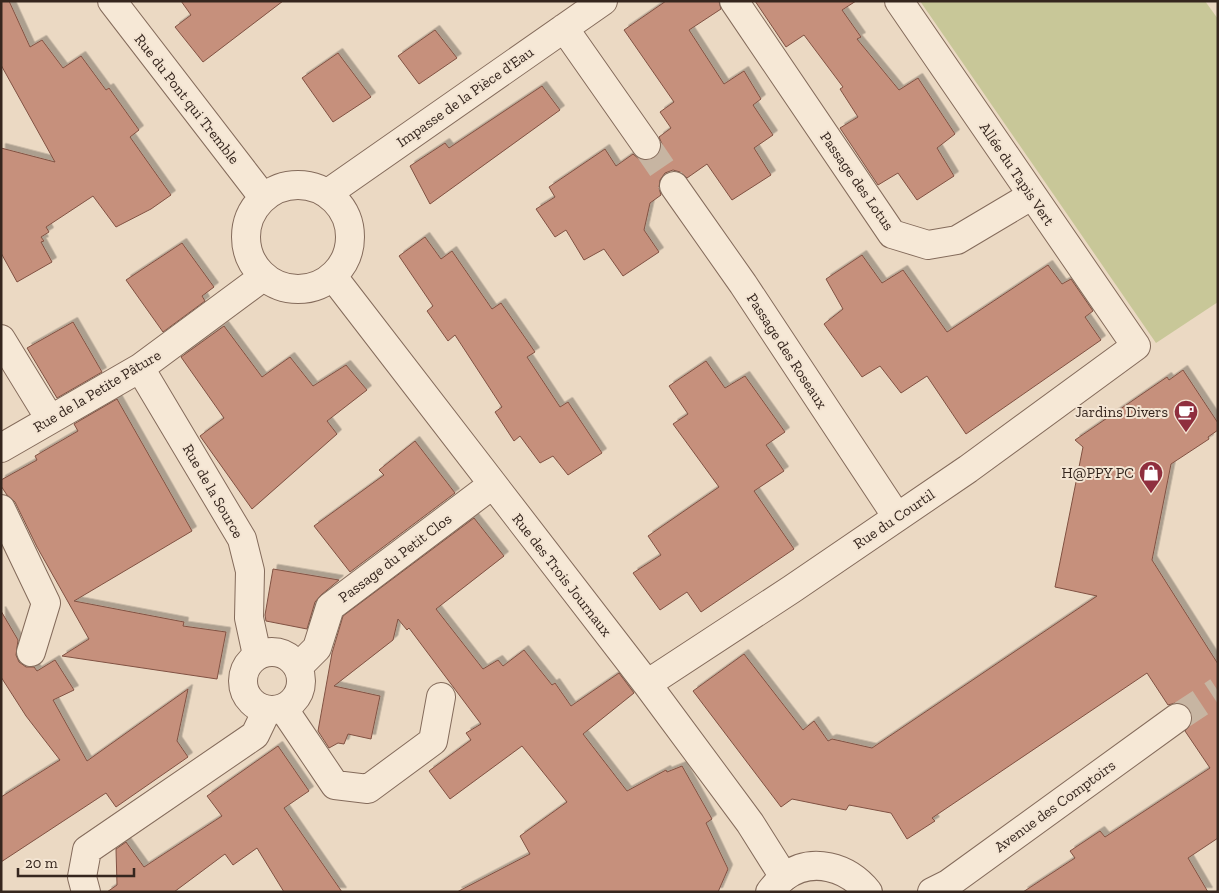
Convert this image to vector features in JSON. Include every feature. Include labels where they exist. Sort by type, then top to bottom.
[{"type":"street","name":"Rue du Pont qui Tremble","points":[[112,1],[263,197]]},
{"type":"street","name":"Impasse de la Pièce d'Eau","points":[[328,193],[602,1]]},
{"type":"street","name":"Passage des Lotus","points":[[734,1],[892,234],[928,245],[957,240],[1032,196]]},
{"type":"street","name":"Allée du Tapis Vert","points":[[899,1],[1136,346]]},
{"type":"street","points":[[564,28],[646,145]]},
{"type":"street","points":[[306,184],[328,193],[348,218],[351,250],[334,278],[311,290],[302,290],[286,289],[263,277],[247,252],[247,222],[263,197],[283,186],[306,184]]},
{"type":"street","name":"Passage des Roseaux","points":[[674,186],[743,284],[897,517]]},
{"type":"street","name":"Rue de la Petite Pâture","points":[[1,448],[140,368],[263,277]]},
{"type":"street","name":"Rue des Trois Journaux","points":[[334,278],[647,684],[750,823],[777,885]]},
{"type":"street","points":[[1,339],[50,419]]},
{"type":"street","name":"Rue du Courtil","points":[[647,684],[792,589],[968,469],[1136,346]]},
{"type":"street","name":"Rue de la Source","points":[[140,368],[242,539],[250,571],[249,618],[257,655]]},
{"type":"street","name":"Passage du Petit Clos","points":[[298,667],[317,648],[330,606],[492,485]]},
{"type":"street","points":[[1,509],[46,603],[31,652]]},
{"type":"street","points":[[86,892],[82,877],[87,850],[255,735],[275,709],[296,698],[301,683],[298,667],[287,656],[272,651],[257,655],[245,668],[242,686],[251,702],[275,709],[335,785],[368,789],[433,741],[441,697]]},
{"type":"street","name":"Avenue des Comptoirs","points":[[932,892],[948,884],[1177,718]]},
{"type":"street","points":[[777,885],[800,868],[819,866],[838,869],[854,878],[868,892]]},
{"type":"shaded area","points":[[920,1],[1205,1],[1218,19],[1218,302],[1156,343]]},
{"type":"building","points":[[1,1],[9,1],[30,47],[42,40],[63,68],[81,56],[106,90],[109,88],[139,130],[130,137],[171,195],[151,209],[116,227],[93,196],[46,227],[49,232],[41,237],[44,241],[41,242],[52,262],[17,282],[1,253],[1,148],[55,162],[1,65]]},
{"type":"building","points":[[181,1],[283,1],[203,62],[175,27],[191,15]]},
{"type":"building","points":[[666,1],[719,1],[721,9],[689,30],[724,84],[744,71],[761,99],[753,105],[773,135],[754,148],[771,175],[732,200],[707,164],[687,178],[680,172],[673,170],[665,173],[660,180],[659,188],[661,195],[650,203],[644,230],[659,252],[623,276],[604,249],[584,260],[566,230],[555,237],[536,209],[555,197],[549,187],[605,149],[616,166],[633,154],[639,159],[647,161],[655,158],[660,152],[662,144],[659,137],[671,128],[660,112],[674,102],[624,30]]},
{"type":"building","points":[[755,1],[856,1],[842,10],[861,37],[857,39],[899,90],[918,78],[955,134],[937,148],[954,176],[917,200],[898,173],[878,185],[840,128],[858,117],[840,89],[843,87],[804,35],[786,47]]},
{"type":"building","points":[[435,30],[457,58],[419,84],[398,56]]},
{"type":"building","points":[[338,53],[371,97],[333,122],[302,78]]},
{"type":"building","points":[[542,86],[560,110],[430,204],[410,166],[445,143],[449,148]]},
{"type":"building","points":[[425,237],[441,259],[452,251],[492,309],[501,303],[535,352],[527,357],[560,407],[568,402],[602,453],[568,475],[553,456],[540,463],[520,436],[514,441],[495,412],[502,407],[455,335],[448,341],[427,311],[433,306],[399,256]]},
{"type":"building","points":[[182,243],[214,287],[202,296],[205,301],[163,332],[126,280]]},
{"type":"building","points":[[862,255],[882,283],[903,270],[947,332],[1048,265],[1062,284],[1071,279],[1093,311],[1085,317],[1101,340],[966,434],[927,376],[901,393],[880,366],[862,377],[824,324],[843,309],[826,279]]},
{"type":"building","points":[[73,322],[102,372],[57,398],[27,348]]},
{"type":"building","points":[[224,326],[262,377],[290,357],[313,386],[346,365],[367,390],[327,421],[337,434],[252,509],[200,436],[224,418],[181,357]]},
{"type":"building","points":[[706,361],[725,388],[745,376],[785,432],[766,445],[784,471],[754,491],[794,549],[701,612],[687,592],[660,610],[633,573],[661,555],[648,536],[719,487],[673,424],[688,414],[669,386]]},
{"type":"building","points":[[1183,370],[1218,423],[1218,430],[1208,437],[1209,439],[1171,464],[1152,560],[1218,664],[1218,838],[1188,858],[1208,892],[1023,892],[1075,858],[1070,851],[1100,831],[1105,837],[1210,768],[1185,731],[1191,724],[1192,716],[1190,709],[1183,704],[1175,703],[1168,705],[1147,673],[932,818],[935,821],[907,839],[891,813],[849,805],[846,810],[792,799],[781,807],[693,691],[744,654],[803,730],[814,721],[828,741],[832,739],[872,748],[1097,596],[1055,587],[1083,447],[1075,440],[1167,377],[1169,380]]},
{"type":"building","points":[[117,399],[192,531],[74,601],[184,622],[183,626],[226,632],[217,679],[62,656],[89,639],[37,547],[15,502],[1,486],[1,480],[37,460],[35,456],[78,431],[74,424]]},
{"type":"building","points":[[415,441],[455,493],[350,572],[314,526],[384,475],[379,470]]},
{"type":"building","points":[[474,518],[504,556],[436,609],[483,669],[498,660],[503,666],[524,650],[552,685],[555,683],[571,706],[619,673],[634,693],[583,734],[627,791],[666,770],[667,772],[682,766],[712,819],[706,823],[728,869],[718,892],[457,892],[530,854],[520,836],[567,802],[522,746],[450,799],[429,771],[471,740],[466,733],[481,724],[409,628],[407,630],[398,619],[393,640],[334,686],[380,696],[371,739],[348,734],[344,744],[338,743],[329,748],[318,731],[332,653],[343,616]]},
{"type":"building","points":[[273,569],[339,580],[315,602],[307,629],[266,621],[265,615]]},
{"type":"building","points":[[1,611],[18,640],[16,655],[19,662],[26,667],[34,667],[37,671],[55,660],[74,690],[53,700],[87,761],[188,689],[177,741],[188,757],[116,807],[106,793],[1,862],[1,797],[60,760],[26,716],[1,677]]},
{"type":"building","points":[[278,746],[309,791],[284,808],[342,892],[284,892],[257,848],[233,865],[225,854],[174,892],[107,892],[117,885],[116,849],[126,842],[144,867],[222,816],[207,796]]},
{"type":"tunnel","points":[[646,145],[674,186]]},
{"type":"tunnel","points":[[1177,718],[1218,691]]},
{"type":"place","name":"Jardins Divers","points":[[1186,433]]},
{"type":"place","name":"H@PPY PC","points":[[1151,494]]}]
